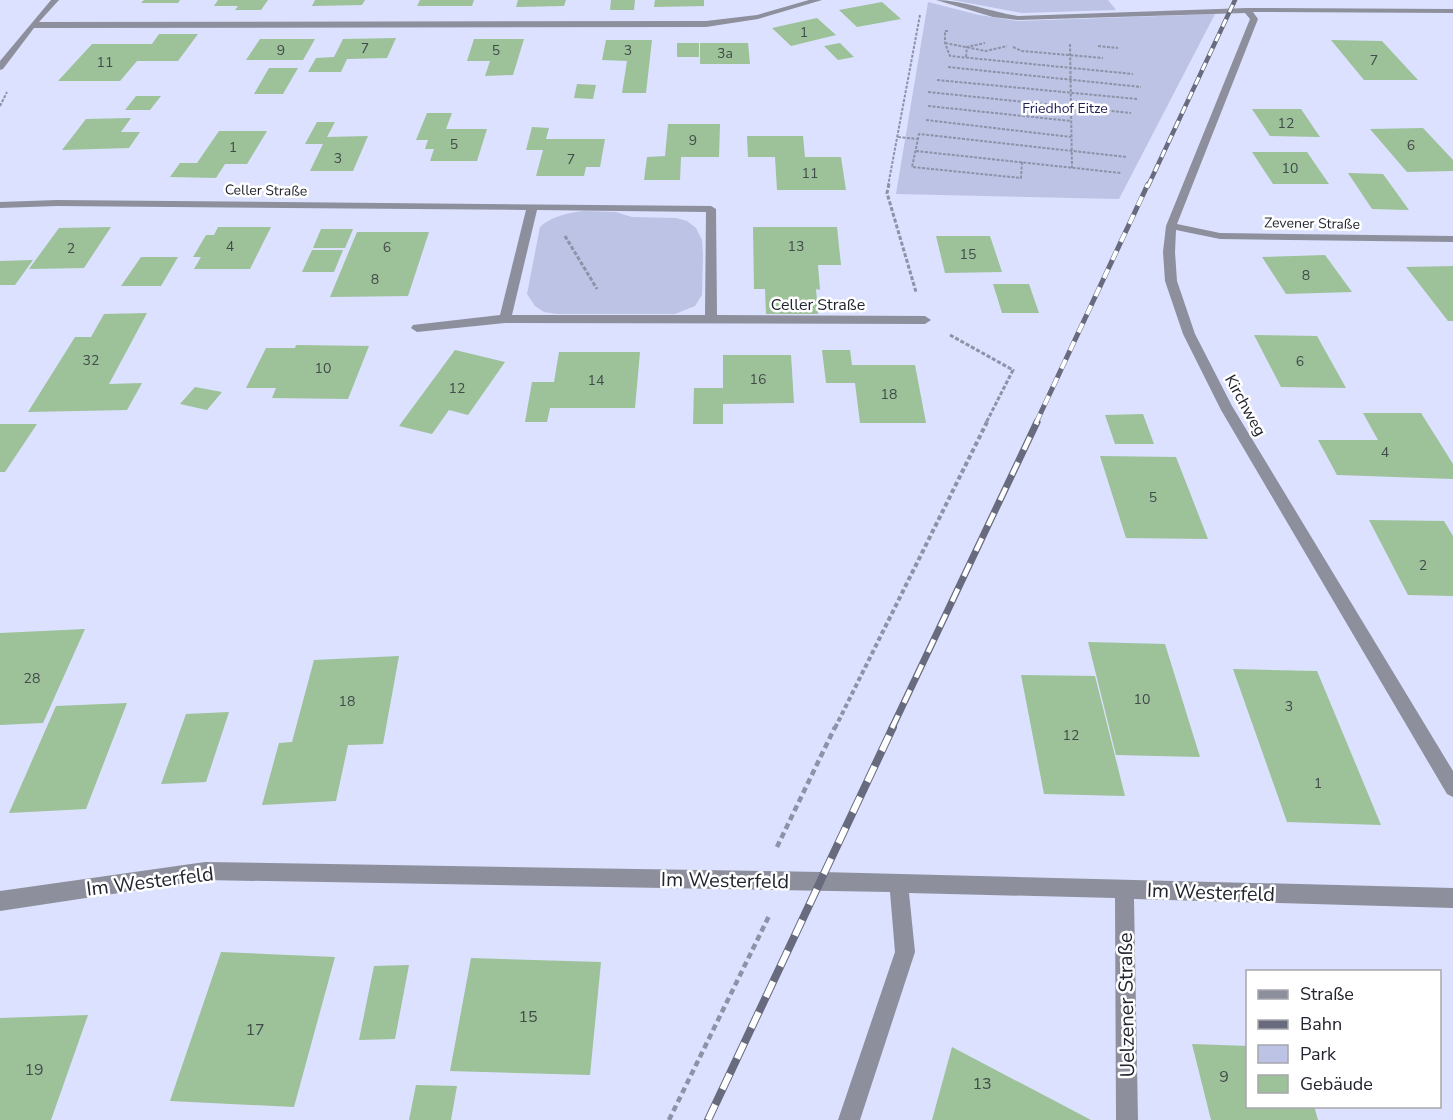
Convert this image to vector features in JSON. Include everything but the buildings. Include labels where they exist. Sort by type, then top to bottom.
[{"type":"street","points":[[0,68],[32,25],[55,0]]},
{"type":"street","points":[[32,25],[706,24],[758,16],[818,0]]},
{"type":"street","points":[[940,0],[996,15],[1018,18],[1247,10],[1453,11]]},
{"type":"street","name":"Kirchweg","points":[[1247,10],[1254,19],[1172,226],[1169,252],[1171,281],[1189,334],[1226,407],[1453,788]]},
{"type":"street","name":"Celler Straße","points":[[0,205],[57,203],[711,209],[711,320]]},
{"type":"street","points":[[505,319],[532,207]]},
{"type":"street","name":"Zevener Straße","points":[[1172,226],[1220,236],[1453,239]]},
{"type":"street","name":"Celler Straße","points":[[417,328],[505,319],[925,320]]},
{"type":"street","name":"Im Westerfeld","points":[[0,901],[205,871],[899,883],[1453,898]]},
{"type":"street","points":[[849,1120],[905,952],[899,883]]},
{"type":"street","name":"Uelzener Straße","points":[[1124,890],[1127,1120]]},
{"type":"path","points":[[669,1120],[774,905],[777,881],[776,850],[905,583],[1013,370],[925,320],[887,193],[921,11]]},
{"type":"path","points":[[1069,16],[1072,168]]},
{"type":"path","points":[[945,31],[945,43],[950,56],[1133,74]]},
{"type":"path","points":[[966,57],[967,47],[994,42]]},
{"type":"path","points":[[1003,42],[1022,51],[1103,58]]},
{"type":"path","points":[[948,67],[1141,87]]},
{"type":"path","points":[[937,80],[1137,99]]},
{"type":"path","points":[[928,92],[1131,113]]},
{"type":"path","points":[[928,106],[1071,121]]},
{"type":"path","points":[[926,120],[1071,136]]},
{"type":"path","points":[[1022,162],[1021,178],[912,167],[919,134],[1127,157]]},
{"type":"path","points":[[897,137],[918,139]]},
{"type":"path","points":[[916,151],[1121,173]]},
{"type":"path","points":[[547,208],[615,320]]},
{"type":"green space","points":[[952,0],[1108,0],[1116,10],[1022,13]]},
{"type":"green space","name":"Friedhof Eitze","points":[[928,2],[979,15],[1018,21],[1215,14],[1119,199],[896,194]]},
{"type":"green space","points":[[583,211],[616,212],[632,217],[676,218],[687,221],[696,228],[702,240],[703,255],[702,295],[695,306],[675,314],[557,314],[544,312],[535,306],[527,294],[540,227],[555,218]]},
{"type":"railway","points":[[1148,186],[1235,0]]},
{"type":"railway","points":[[1036,423],[1148,184]]},
{"type":"railway","points":[[892,728],[1037,422]]},
{"type":"railway","points":[[708,1120],[893,727]]}]
